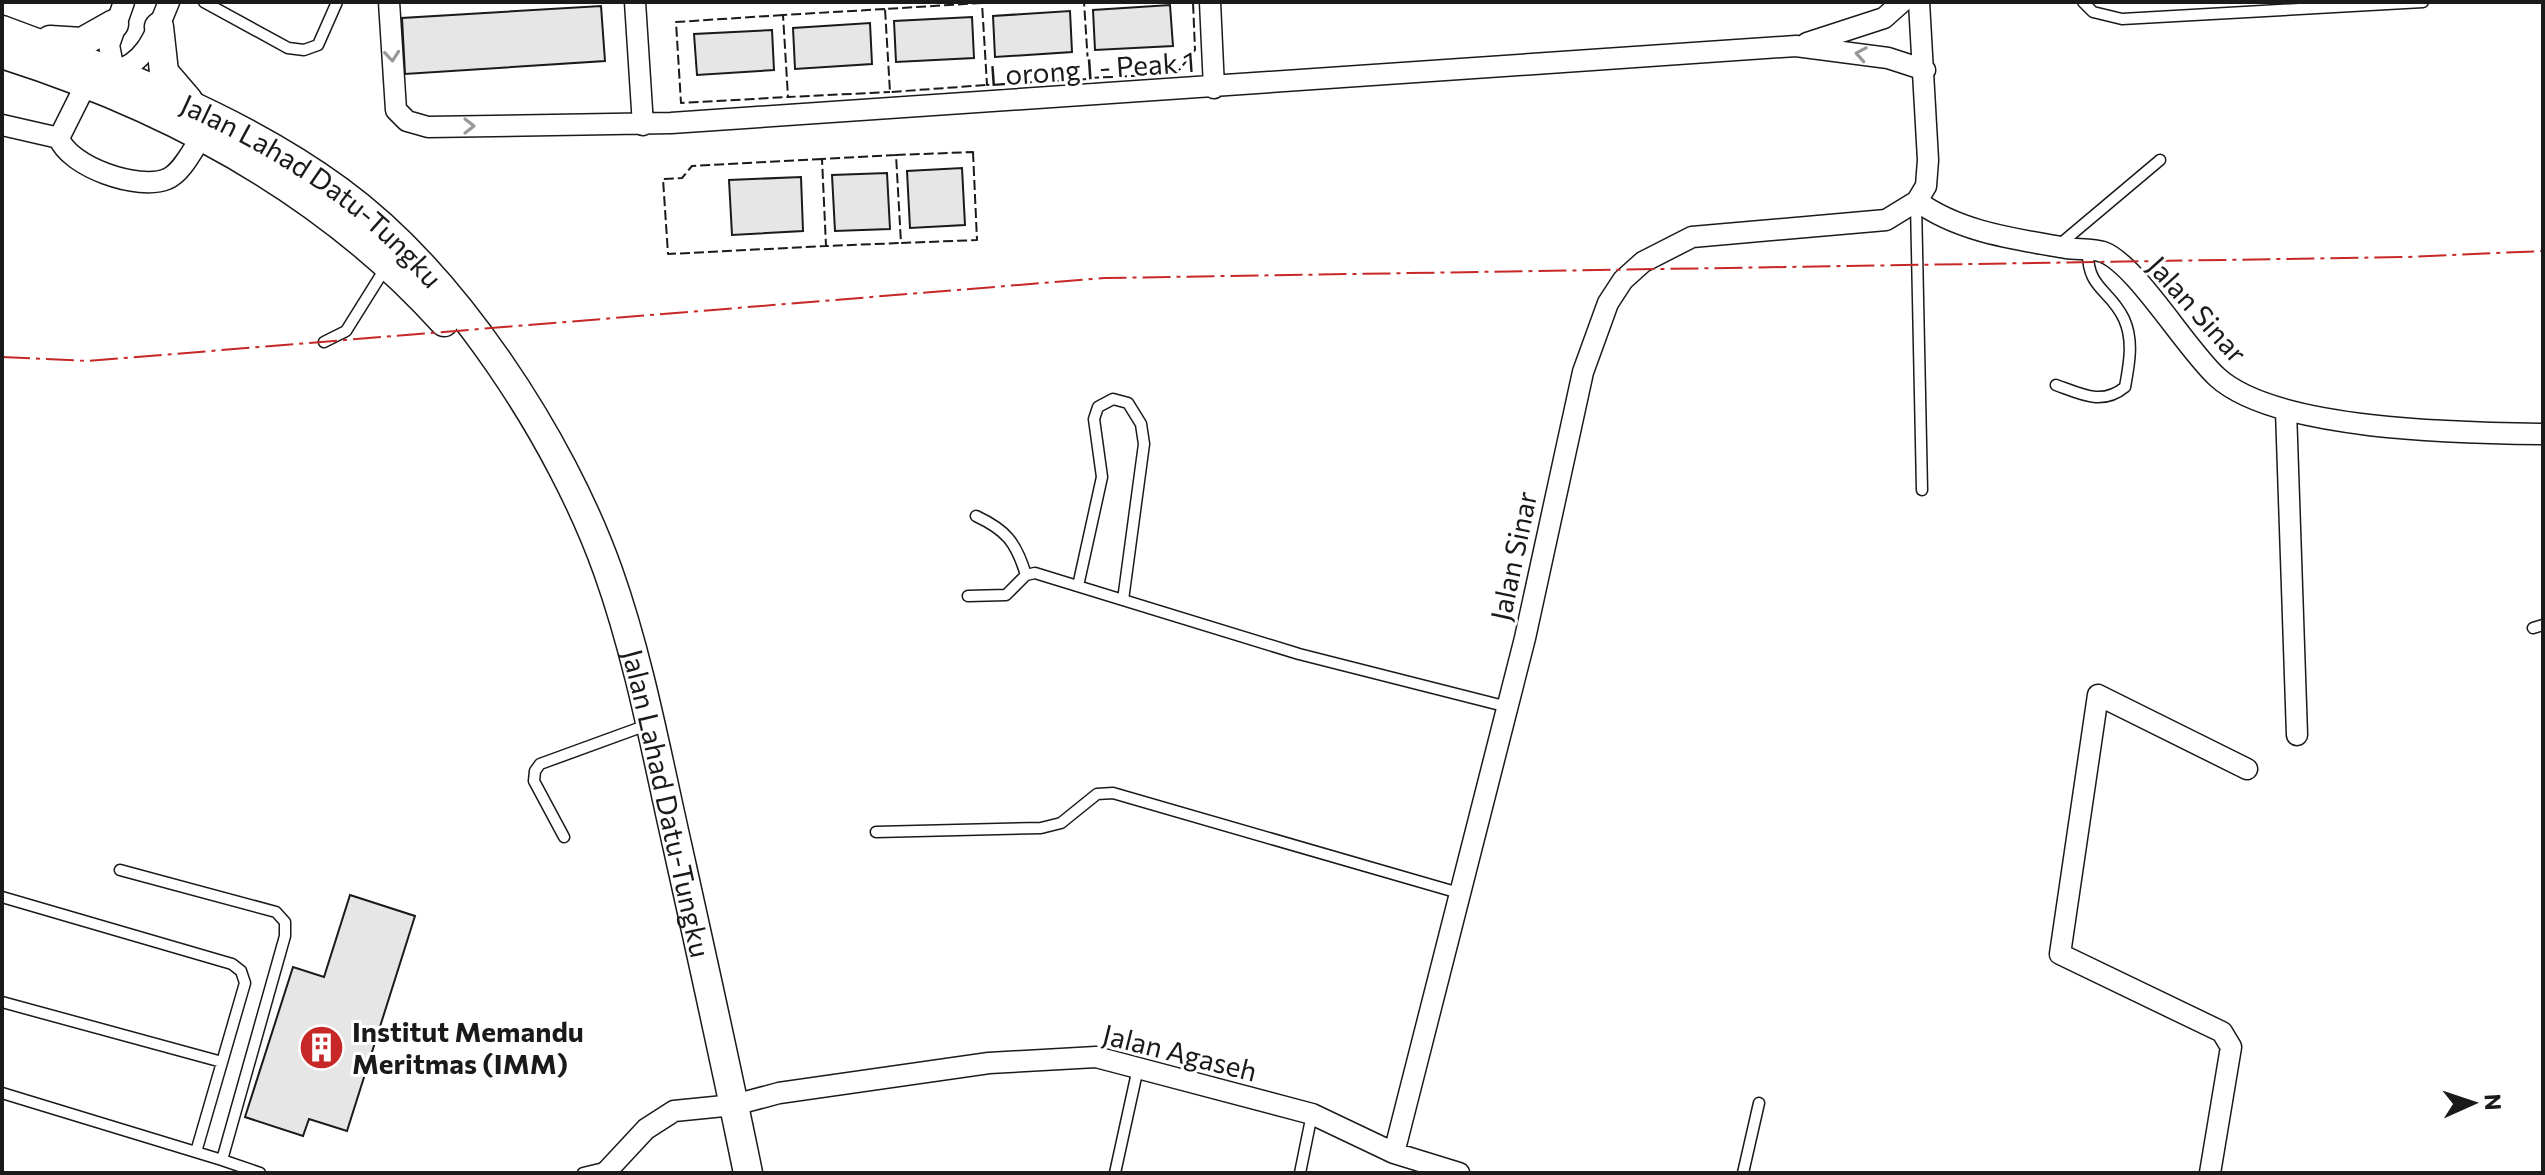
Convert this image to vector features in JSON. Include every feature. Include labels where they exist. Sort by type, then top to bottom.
[{"type":"main road","points":[[6,39],[82,42],[119,13]]},
{"type":"main road","points":[[164,14],[164,72],[205,125]]},
{"type":"main road","name":"Jalan Lahad Datu-Tungku","points":[[6,39],[51,70],[149,113],[205,125],[282,152],[330,185],[401,246],[451,300],[523,400],[608,571],[649,724],[748,1173]]},
{"type":"main road","name":"Jalan Lahad Datu-Tungku","points":[[6,39],[114,71],[205,125],[296,191],[387,265],[477,358],[547,445]]},
{"type":"main road","points":[[51,70],[86,75],[114,71],[127,93],[149,113]]},
{"type":"street","name":"Lorong I - Peak 1","points":[[389,2],[396,110],[407,121],[428,127],[643,125],[1796,46],[1888,58],[1925,70]]},
{"type":"street","points":[[635,2],[643,125]]},
{"type":"street","points":[[1210,2],[1214,88]]},
{"type":"street","name":"Lorong I - Peak 1","points":[[1796,46],[1873,23],[1884,18],[1902,2]]},
{"type":"street","points":[[1917,201],[1926,186],[1928,160],[1919,2]]},
{"type":"street","points":[[119,13],[109,45],[114,71],[136,62],[164,14]]},
{"type":"street","points":[[86,84],[59,138],[63,150],[74,160],[128,181],[153,184],[171,178],[205,125]]},
{"type":"street","points":[[2,125],[59,138]]},
{"type":"street","name":"Jalan Sinar","points":[[1394,1153],[1508,707],[1583,372],[1608,303],[1623,280],[1643,262],[1692,237],[1886,220],[1917,201],[1955,223],[2058,246],[2103,252],[2152,297],[2185,342],[2219,379],[2242,394],[2286,410],[2405,429],[2543,434]]},
{"type":"street","points":[[2286,410],[2297,735]]},
{"type":"street","points":[[2210,1173],[2231,1047],[2229,1039],[2222,1032],[2060,954],[2098,695],[2247,769]]},
{"type":"street","name":"Jalan Agaseh","points":[[607,1170],[646,1129],[674,1111],[734,1105],[779,1093],[989,1063],[1096,1057],[1312,1114],[1394,1153],[1459,1173]]},
{"type":"lane","points":[[204,2],[288,48],[304,50],[318,45],[337,2]]},
{"type":"lane","points":[[2083,2],[2093,12],[2122,19],[2423,2]]},
{"type":"lane","points":[[2058,246],[2160,160]]},
{"type":"lane","points":[[1917,201],[1922,490]]},
{"type":"lane","points":[[2056,385],[2091,398],[2113,397],[2125,387],[2130,338],[2124,319],[2087,272],[2088,251]]},
{"type":"lane","points":[[324,342],[346,331],[387,265]]},
{"type":"lane","points":[[1078,586],[1102,477],[1094,419],[1098,407],[1113,399],[1128,403],[1141,424],[1144,444],[1123,600]]},
{"type":"lane","points":[[976,516],[1003,529],[1017,545],[1026,575]]},
{"type":"lane","points":[[968,596],[1006,595],[1026,575],[1035,573],[1299,654],[1508,707]]},
{"type":"lane","points":[[564,837],[534,781],[540,764],[649,724]]},
{"type":"lane","points":[[876,832],[1041,828],[1061,823],[1097,794],[1113,793],[1459,893]]},
{"type":"lane","points":[[120,870],[276,912],[285,922],[285,936],[222,1160]]},
{"type":"lane","points":[[2,897],[232,964],[241,971],[245,983],[196,1152]]},
{"type":"lane","points":[[2,1002],[222,1062]]},
{"type":"lane","points":[[1115,1173],[1139,1066]]},
{"type":"lane","points":[[2,1093],[260,1173]]},
{"type":"lane","points":[[1743,1173],[1759,1103]]},
{"type":"lane","points":[[1300,1173],[1312,1114]]},
{"type":"lane","points":[[583,1173],[607,1170]]},
{"type":"building","points":[[1170,5],[1173,46],[1095,50],[1093,10]]},
{"type":"building","points":[[601,6],[605,61],[405,74],[402,18]]},
{"type":"building","points":[[1070,11],[1072,52],[995,57],[993,16]]},
{"type":"building","points":[[972,17],[974,58],[896,62],[894,21]]},
{"type":"building","points":[[870,23],[872,64],[795,69],[793,28]]},
{"type":"building","points":[[772,30],[774,70],[697,75],[694,34]]},
{"type":"building","points":[[962,168],[965,225],[910,228],[907,171]]},
{"type":"building","points":[[887,173],[890,229],[835,231],[832,175]]},
{"type":"building","points":[[801,177],[803,231],[732,235],[729,180]]},
{"type":"building","name":"Institut Memandu Meritmas (IMM)","points":[[350,895],[415,916],[347,1131],[309,1119],[303,1136],[245,1117],[293,967],[324,977]]},
{"type":"fence","points":[[1005,2],[982,3],[987,85],[1089,79],[1084,2]]},
{"type":"fence","points":[[1089,78],[1176,74],[1195,50],[1193,2]]},
{"type":"fence","points":[[982,3],[885,9],[890,92],[987,85]]},
{"type":"fence","points":[[885,9],[783,15],[788,97],[890,92]]},
{"type":"fence","points":[[783,15],[676,22],[681,103],[788,97]]},
{"type":"fence","points":[[973,152],[977,240],[901,243],[896,155],[973,152]]},
{"type":"fence","points":[[896,155],[822,159],[826,246],[901,243]]},
{"type":"fence","points":[[822,159],[692,166],[682,178],[663,179],[668,254],[826,246]]},
{"type":"power","points":[[2,357],[88,361],[1104,278],[2406,257],[2543,251]]},
{"type":"place","name":"Institut Memandu Meritmas (IMM)","points":[[321,1047]]}]
